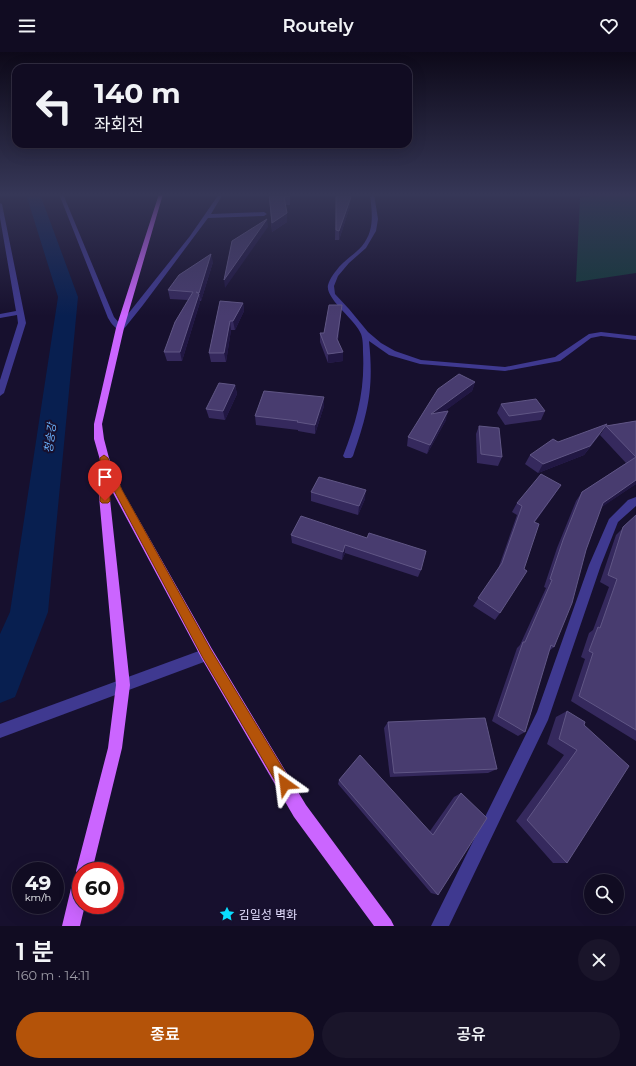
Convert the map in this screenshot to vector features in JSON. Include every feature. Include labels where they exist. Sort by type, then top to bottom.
[{"type":"main road","points":[[148,235],[120,328],[98,424],[99,439],[104,458],[117,491],[207,654],[300,811],[384,926]]},
{"type":"main road","points":[[86,862],[115,748],[123,685],[103,485],[104,458]]},
{"type":"main road","points":[[71,926],[74,914]]},
{"type":"street","points":[[0,393],[22,323],[6,235]]},
{"type":"street","points":[[77,235],[106,308],[111,318],[120,328],[135,313],[194,235]]},
{"type":"street","points":[[371,235],[364,246],[346,262],[335,276],[331,286],[332,294],[347,310],[365,334],[378,346],[392,352],[420,362],[505,369],[534,365],[557,359],[589,336],[601,334],[636,338]]},
{"type":"street","points":[[0,316],[21,312]]},
{"type":"street","points":[[348,456],[361,417],[366,396],[368,366],[365,334]]},
{"type":"street","points":[[440,926],[543,715],[595,565],[614,519],[636,501]]},
{"type":"street","points":[[0,731],[207,654]]},
{"type":"green space","points":[[578,235],[636,235],[636,273],[576,282]]},
{"type":"building","points":[[242,235],[256,235],[224,280],[232,241]]},
{"type":"building","points":[[211,254],[199,293],[196,292],[199,294],[180,352],[164,352],[175,322],[193,292],[168,290],[179,275]]},
{"type":"building","points":[[220,301],[243,303],[233,321],[230,321],[224,353],[209,353]]},
{"type":"building","points":[[329,305],[342,305],[337,339],[343,352],[328,354],[320,333],[324,333]]},
{"type":"building","points":[[459,374],[475,382],[431,414],[448,411],[430,445],[408,437],[438,389]]},
{"type":"building","points":[[219,383],[235,385],[223,411],[206,409]]},
{"type":"building","points":[[264,391],[324,397],[315,425],[297,422],[298,421],[255,416]]},
{"type":"building","points":[[536,399],[545,411],[509,416],[501,404]]},
{"type":"building","points":[[636,421],[636,457],[606,426]]},
{"type":"building","points":[[607,424],[590,446],[543,464],[530,455],[553,439],[558,442]]},
{"type":"building","points":[[479,426],[499,428],[502,457],[481,454]]},
{"type":"building","points":[[636,457],[636,480],[603,503],[586,550],[572,603],[554,647],[551,645],[525,732],[498,716],[523,642],[525,642],[552,580],[550,579],[563,540],[582,492]]},
{"type":"building","points":[[541,474],[561,485],[534,522],[539,524],[524,569],[527,571],[500,613],[478,598],[502,563],[522,506],[517,503]]},
{"type":"building","points":[[319,477],[366,490],[359,506],[311,492]]},
{"type":"building","points":[[636,515],[636,730],[579,696],[593,653],[589,651],[598,627],[600,628],[617,579],[608,575],[623,527]]},
{"type":"building","points":[[301,516],[367,538],[369,533],[426,551],[421,570],[345,545],[343,552],[291,535]]},
{"type":"building","points":[[567,711],[585,722],[584,725],[629,766],[567,863],[527,820],[577,750],[559,739]]},
{"type":"building","points":[[485,718],[497,769],[394,773],[388,722]]},
{"type":"building","points":[[360,755],[433,835],[461,793],[487,818],[438,895],[339,780]]},
{"type":"waterway","name":"청송강","points":[[0,682],[29,612],[68,297],[47,235]]},
{"type":"place","name":"김일성 벽화","points":[[227,914]]},
{"type":"route","points":[[105,501],[103,485],[104,458],[117,491],[207,654],[285,784]]}]
